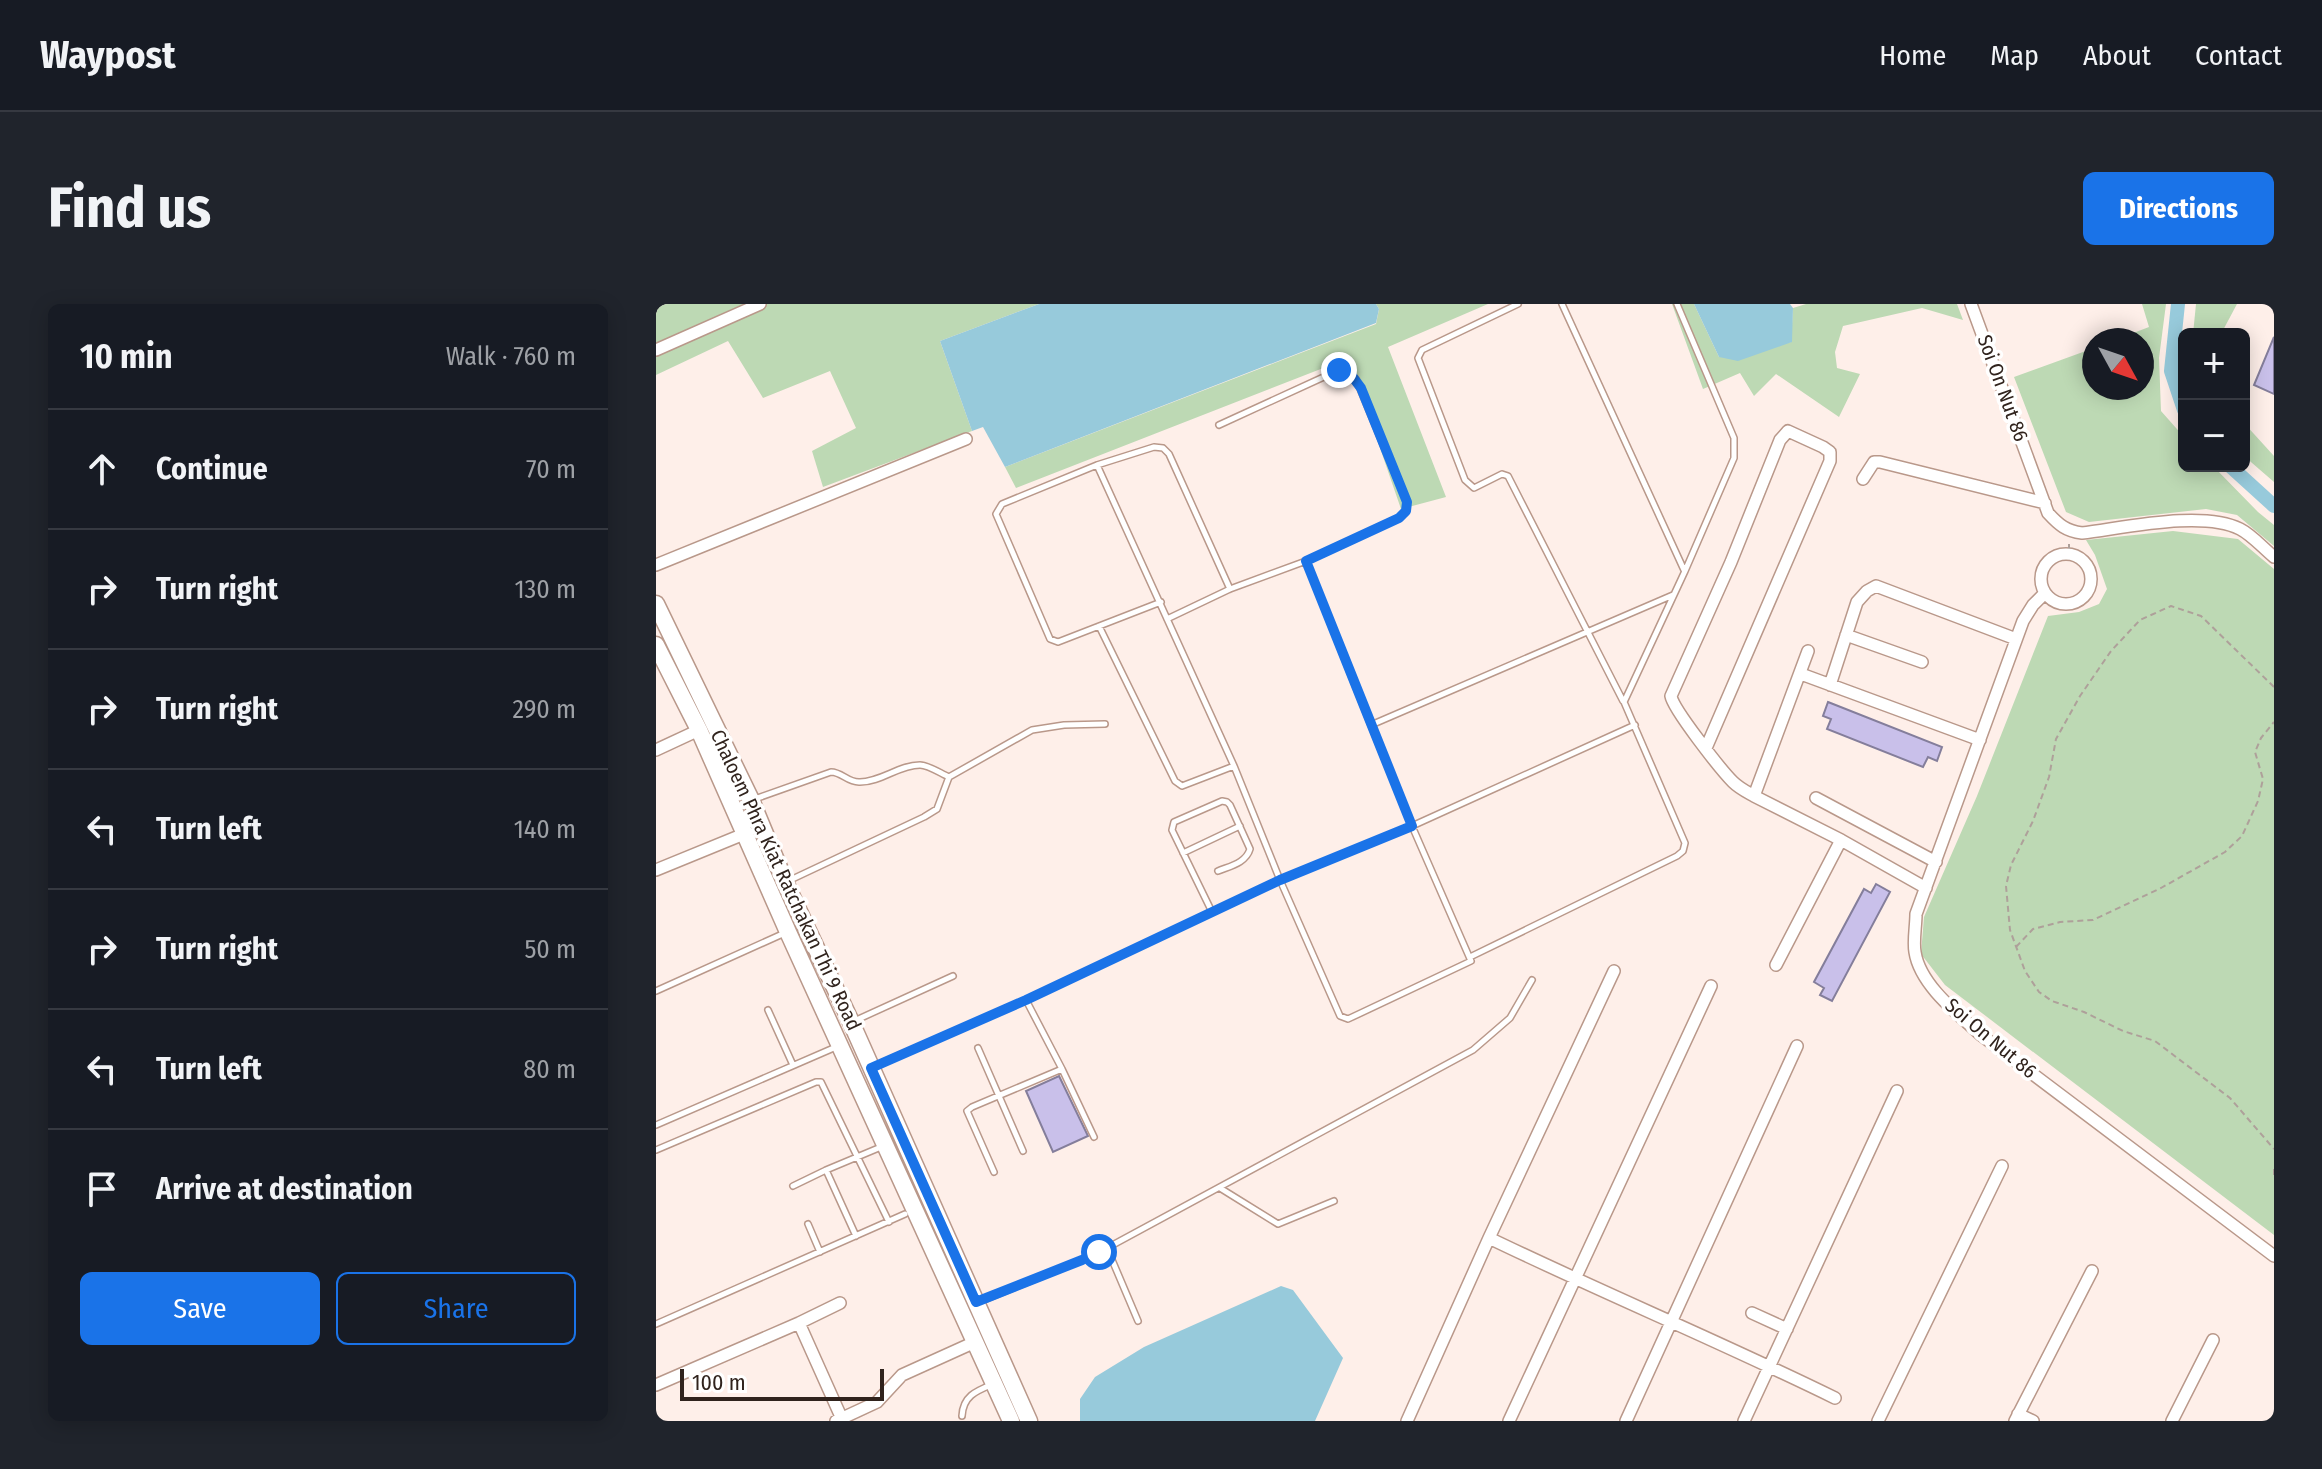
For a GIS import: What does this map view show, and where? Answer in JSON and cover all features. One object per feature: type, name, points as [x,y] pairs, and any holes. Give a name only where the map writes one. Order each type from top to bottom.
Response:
[{"type":"main road","name":"Chaloem Phra Kiat Ratchakan Thi 9 Road","points":[[656,604],[751,800],[785,882],[1029,1421]]},
{"type":"main road","name":"Chaloem Phra Kiat Ratchakan Thi 9 Road","points":[[656,645],[699,730],[1011,1421]]},
{"type":"street","points":[[656,350],[760,304]]},
{"type":"street","name":"Soi On Nut 86","points":[[1971,304],[2048,513],[2059,525],[2082,533],[2186,520],[2215,523],[2241,529],[2274,557]]},
{"type":"street","points":[[1706,748],[1830,461],[1830,452],[1793,431],[1788,431],[1780,440],[1731,562],[1671,696],[1673,704],[1706,748],[1734,784],[1926,888]]},
{"type":"street","points":[[656,565],[966,439]]},
{"type":"street","points":[[1863,479],[1874,462],[1880,462],[2045,503]]},
{"type":"street","name":"Soi On Nut 86","points":[[2061,554],[2077,556],[2089,567],[2091,584],[2082,599],[2066,605],[2058,604],[2044,594],[2042,570],[2053,557],[2061,554]]},
{"type":"street","points":[[1830,685],[1857,602],[1876,586],[2016,639]]},
{"type":"street","name":"Soi On Nut 86","points":[[2044,594],[2033,605],[2016,639],[1916,914],[1915,952],[1923,974],[1947,1004],[1981,1035],[2274,1256]]},
{"type":"street","points":[[1846,635],[1922,662]]},
{"type":"street","points":[[1754,796],[1808,651]]},
{"type":"street","points":[[1801,674],[1980,740]]},
{"type":"street","points":[[656,750],[699,730]]},
{"type":"street","points":[[1816,798],[1936,862]]},
{"type":"street","points":[[656,870],[744,834]]},
{"type":"street","points":[[1776,965],[1841,840]]},
{"type":"street","points":[[1407,1421],[1614,971]]},
{"type":"street","points":[[1509,1421],[1711,986]]},
{"type":"street","points":[[1626,1421],[1797,1046]]},
{"type":"street","points":[[1744,1421],[1897,1091]]},
{"type":"street","points":[[1878,1421],[2002,1166]]},
{"type":"street","points":[[1489,1238],[1835,1398]]},
{"type":"street","points":[[2033,1421],[2017,1417],[2092,1271]]},
{"type":"street","points":[[656,1385],[840,1303]]},
{"type":"street","points":[[1752,1313],[1787,1329]]},
{"type":"street","points":[[799,1323],[839,1420],[877,1402],[902,1375],[975,1342]]},
{"type":"street","points":[[2172,1421],[2213,1340]]},
{"type":"lane","points":[[1470,957],[1677,856],[1683,851],[1685,843],[1624,702],[1508,476],[1502,474],[1474,488],[1465,480],[1418,358],[1422,350],[1518,304]]},
{"type":"lane","points":[[1562,304],[1685,571]]},
{"type":"lane","points":[[1624,702],[1734,458],[1734,438],[1677,304]]},
{"type":"lane","points":[[1167,619],[1230,589],[1306,561],[1399,518],[1406,511],[1407,502],[1356,379],[1349,372],[1339,370],[1219,425]]},
{"type":"lane","points":[[1161,602],[1058,642],[1050,639],[996,514],[1002,504],[1097,465],[1154,447],[1163,448],[1169,454],[1230,589]]},
{"type":"lane","points":[[1097,465],[1234,766],[1340,1016],[1348,1019],[1469,963],[1470,957],[1412,826],[1306,561]]},
{"type":"lane","points":[[1371,725],[1674,594]]},
{"type":"lane","points":[[1099,626],[1175,781],[1182,786],[1234,766]]},
{"type":"lane","points":[[785,882],[937,809],[949,777],[1032,730],[1105,724]]},
{"type":"lane","points":[[871,1068],[1026,1000],[1280,880],[1412,826],[1635,725]]},
{"type":"lane","points":[[751,800],[831,772],[838,772],[858,783],[923,765],[949,777]]},
{"type":"lane","points":[[1212,912],[1172,830],[1174,822],[1222,801],[1230,805],[1250,849],[1241,862],[1218,871]]},
{"type":"lane","points":[[1183,853],[1240,826]]},
{"type":"lane","points":[[656,991],[788,932]]},
{"type":"lane","points":[[851,1022],[953,976]]},
{"type":"lane","points":[[976,1302],[1107,1248],[1473,1050],[1510,1018],[1532,980]]},
{"type":"lane","points":[[1026,1000],[1094,1137]]},
{"type":"lane","points":[[768,1010],[793,1065]]},
{"type":"lane","points":[[656,1125],[841,1045]]},
{"type":"lane","points":[[978,1048],[1023,1151]]},
{"type":"lane","points":[[994,1172],[967,1111],[1062,1069]]},
{"type":"lane","points":[[656,1150],[821,1082],[889,1222]]},
{"type":"lane","points":[[793,1186],[886,1145]]},
{"type":"lane","points":[[826,1170],[856,1236]]},
{"type":"lane","points":[[1219,1187],[1278,1224],[1334,1201]]},
{"type":"lane","points":[[656,1324],[905,1214]]},
{"type":"lane","points":[[808,1224],[820,1252]]},
{"type":"lane","points":[[1107,1248],[1138,1321]]},
{"type":"lane","points":[[962,1416],[965,1401],[971,1394],[994,1383]]},
{"type":"path","points":[[2274,687],[2201,616],[2171,606],[2140,620],[2111,651],[2080,696],[2056,739],[2049,777],[2033,821],[2011,865],[2006,886],[2010,930],[2025,971],[2039,992],[2052,1001],[2123,1031],[2155,1041],[2230,1098],[2274,1149]]},
{"type":"path","points":[[2016,947],[2033,929],[2060,922],[2093,920],[2161,888],[2225,852],[2242,836],[2258,801],[2263,779],[2255,752],[2261,738],[2274,722]]},
{"type":"path","points":[[2274,1169],[2274,1178]]},
{"type":"green space","points":[[656,304],[1039,304],[940,341],[972,431],[823,487],[812,451],[856,428],[830,371],[763,398],[728,341],[656,375]]},
{"type":"green space","points":[[1376,304],[1488,304],[1388,347],[1446,497],[1401,509],[1349,358],[1016,488],[1005,467],[1376,324],[1379,309]]},
{"type":"green space","points":[[1672,304],[1694,304],[1719,357],[1791,342],[1793,308],[1806,304],[1957,304],[1963,320],[1922,308],[1843,326],[1835,352],[1837,368],[1860,374],[1839,417],[1776,374],[1754,396],[1740,373],[1703,389]]},
{"type":"green space","points":[[2142,304],[2166,304],[2159,358],[2161,411],[2178,430],[2178,472],[2219,472],[2274,525],[2274,546],[2237,515],[2206,509],[2089,522],[2066,512],[2014,377],[2082,352],[2082,400],[2154,400],[2154,328],[2146,328],[2149,327]]},
{"type":"green space","points":[[2196,304],[2237,304],[2224,328],[2194,328]]},
{"type":"green space","points":[[2250,430],[2274,456],[2274,482],[2250,461]]},
{"type":"green space","points":[[2173,531],[2238,539],[2274,569],[2274,1235],[1945,985],[1921,954],[1924,917],[1977,796],[2048,616],[2079,612],[2099,604],[2107,589],[2086,540]]},
{"type":"water","points":[[1039,304],[1376,304],[1379,309],[1376,323],[1005,467],[983,427],[972,431],[940,341]]},
{"type":"water","points":[[1694,304],[1790,304],[1793,308],[1792,342],[1738,361],[1719,357]]},
{"type":"water","points":[[1281,1286],[1293,1290],[1343,1358],[1315,1421],[1080,1421],[1080,1399],[1095,1377],[1144,1347]]},
{"type":"building","points":[[2274,337],[2274,394],[2254,385]]},
{"type":"building","points":[[1828,702],[1942,747],[1937,761],[1928,757],[1923,767],[1827,729],[1831,719],[1823,716]]},
{"type":"building","points":[[1876,884],[1890,892],[1832,1001],[1820,995],[1824,988],[1814,982],[1864,889],[1871,893]]},
{"type":"building","points":[[1059,1076],[1088,1136],[1053,1152],[1026,1091]]},
{"type":"waterway","points":[[2178,304],[2171,371],[2181,400]]},
{"type":"waterway","points":[[2237,472],[2274,506]]},
{"type":"route","points":[[1099,1252],[976,1302],[871,1068],[1026,1000],[1280,880],[1412,826],[1306,561],[1399,518],[1406,511],[1407,502],[1361,388],[1349,372],[1339,370]]}]
